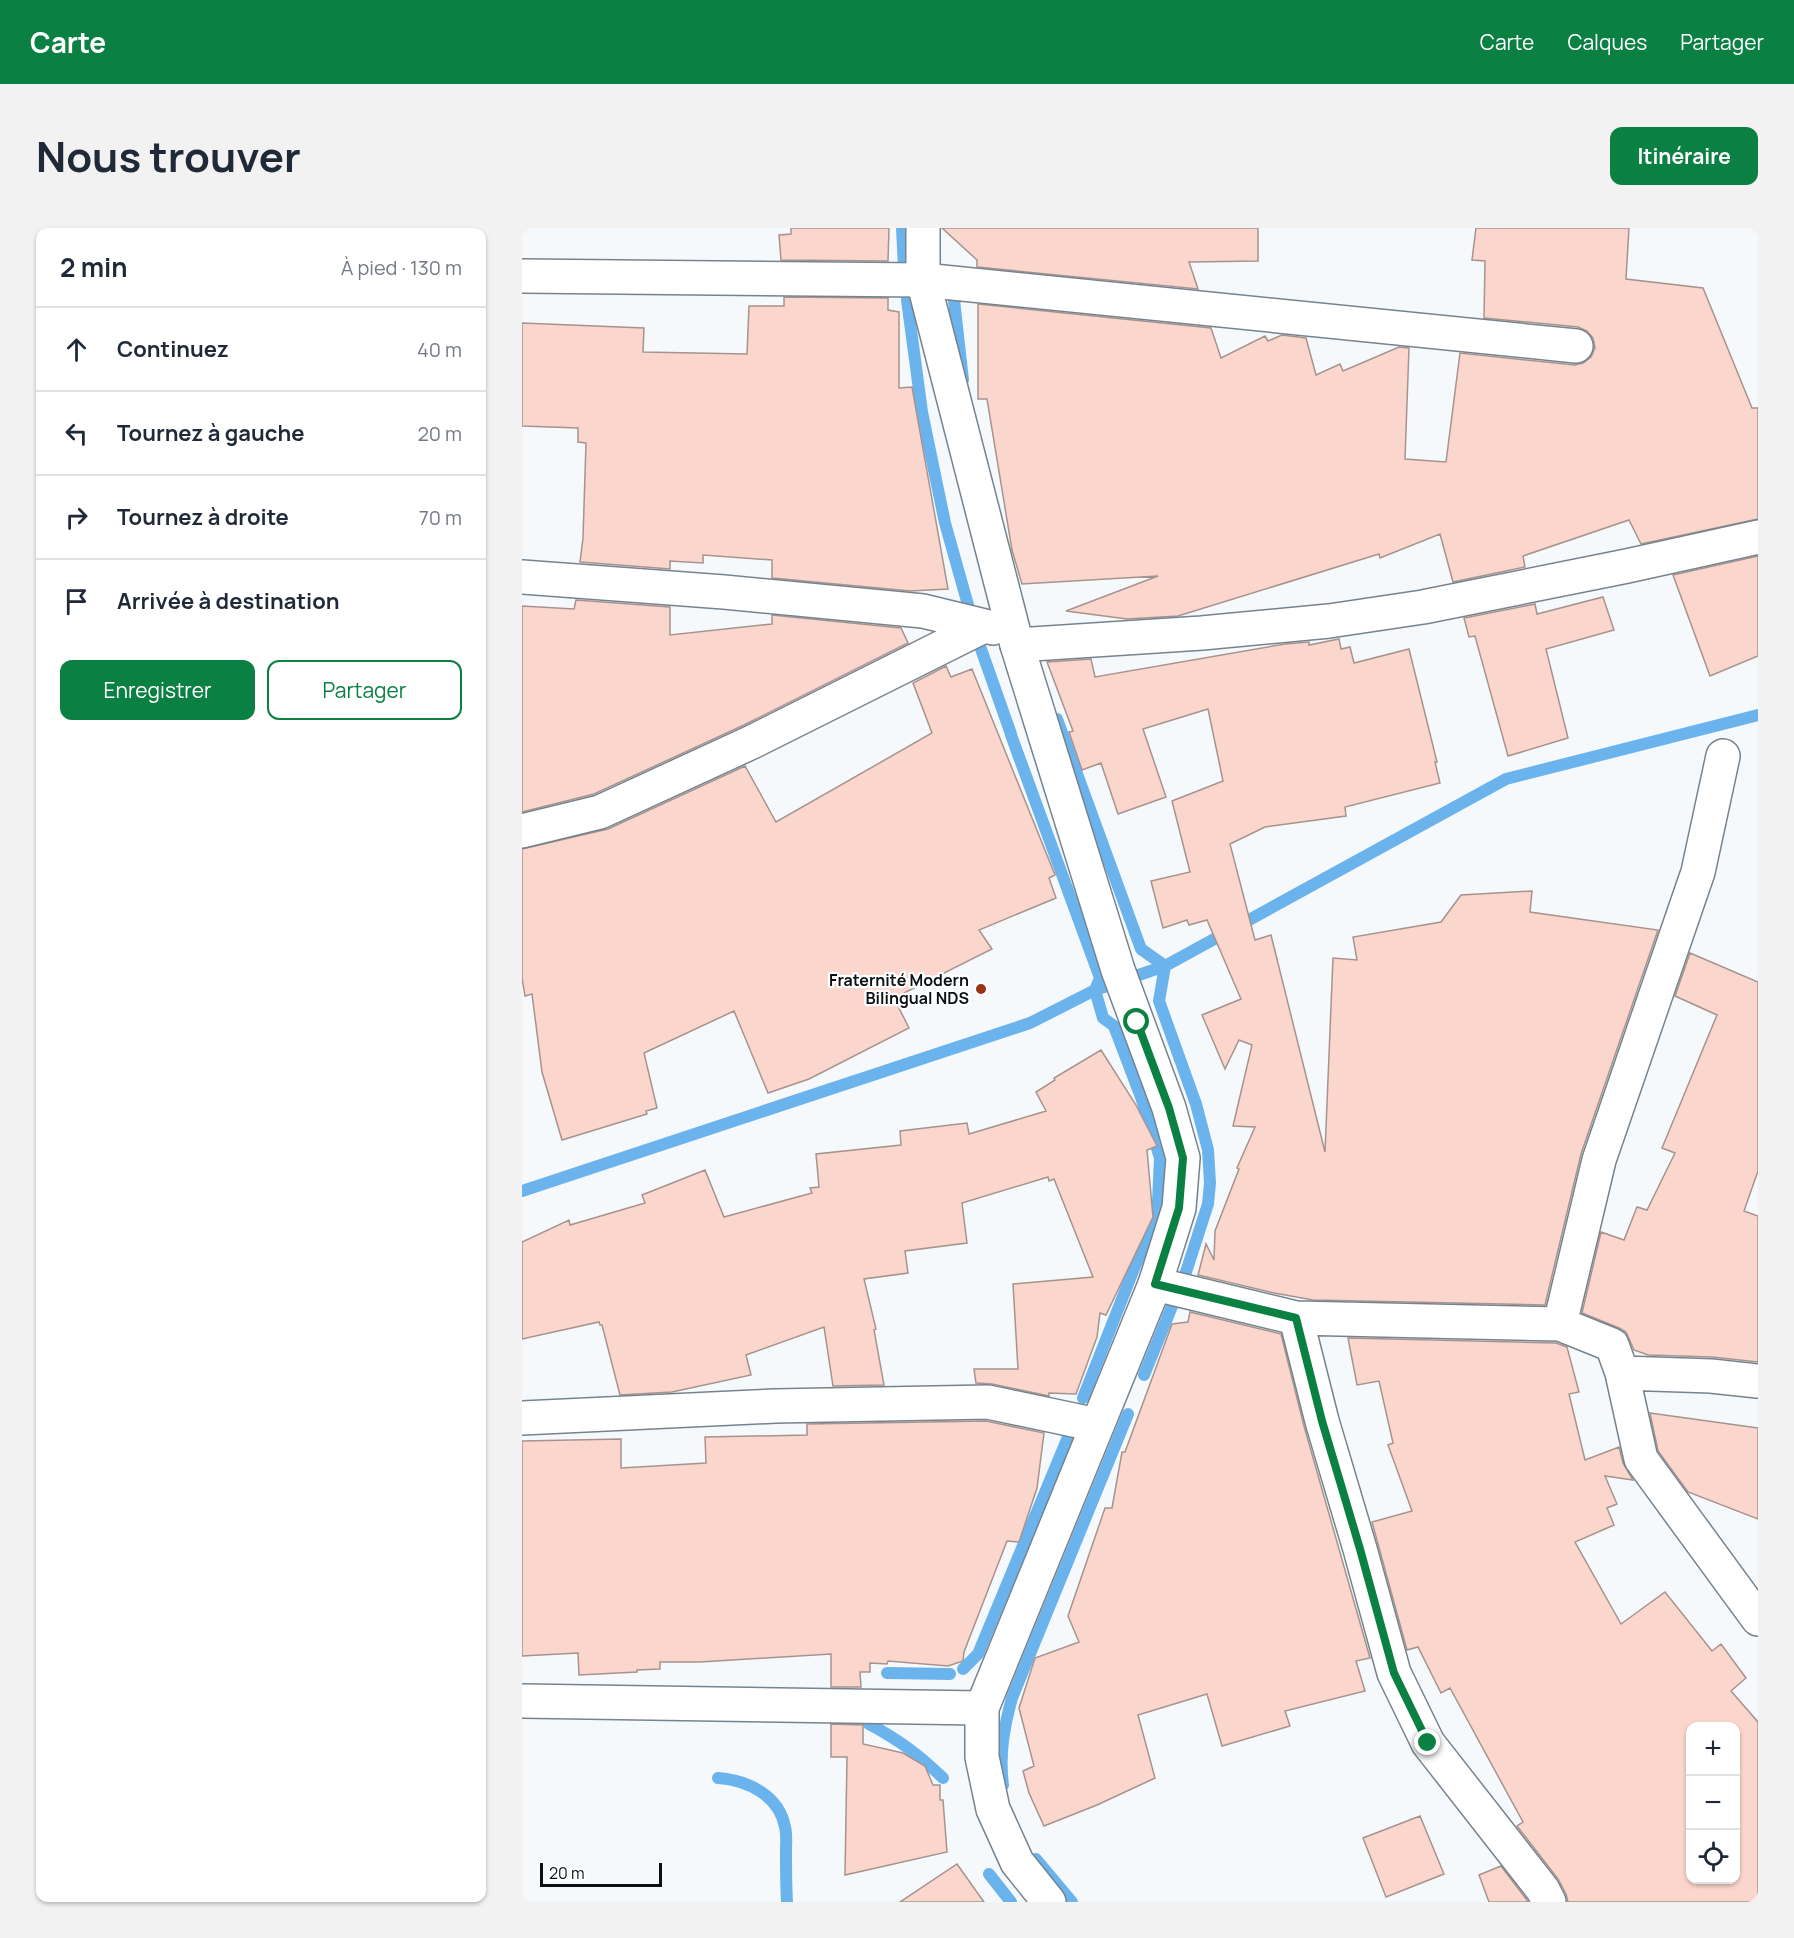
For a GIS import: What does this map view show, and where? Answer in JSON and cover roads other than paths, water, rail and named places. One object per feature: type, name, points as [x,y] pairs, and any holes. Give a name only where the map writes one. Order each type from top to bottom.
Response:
[{"type":"street","points":[[923,228],[923,280],[1006,635],[1118,970],[1169,1108],[1183,1158],[1179,1208],[1155,1284],[982,1708],[982,1757],[993,1809],[1017,1862],[1049,1902]]},
{"type":"street","points":[[522,276],[923,280],[1576,346]]},
{"type":"street","points":[[522,577],[899,608],[923,611],[1006,635],[1202,633],[1341,619],[1423,607],[1758,537]]},
{"type":"street","points":[[522,831],[600,812],[752,742],[1006,635]]},
{"type":"street","points":[[1560,1324],[1599,1160],[1698,872],[1723,756]]},
{"type":"street","points":[[1155,1284],[1296,1318],[1560,1324],[1612,1345],[1622,1373],[1641,1459],[1758,1619]]},
{"type":"street","points":[[1296,1318],[1322,1421],[1394,1673],[1428,1743],[1543,1890],[1549,1902]]},
{"type":"street","points":[[1622,1373],[1710,1376],[1758,1381]]},
{"type":"street","points":[[522,1418],[775,1406],[988,1402],[1097,1425]]},
{"type":"street","points":[[522,1701],[982,1708]]},
{"type":"waterway","points":[[902,228],[904,268]]},
{"type":"waterway","points":[[963,380],[954,300],[967,290]]},
{"type":"waterway","points":[[907,300],[922,412],[945,523],[970,612]]},
{"type":"waterway","points":[[981,649],[1011,734]]},
{"type":"waterway","points":[[522,1191],[1030,1023],[1095,990],[1165,966],[1506,779],[1758,715]]},
{"type":"waterway","points":[[1057,719],[1141,949],[1165,966],[1159,1001],[1196,1104],[1208,1150],[1210,1183],[1208,1204],[1186,1272],[1144,1375]]},
{"type":"waterway","points":[[1011,735],[1100,978],[1095,990],[1103,1018],[1114,1026],[1141,1097],[1160,1158],[1158,1202],[1152,1223],[1083,1398]]},
{"type":"waterway","points":[[1003,1785],[1003,1741],[1012,1698],[1128,1414]]},
{"type":"waterway","points":[[963,1669],[978,1654],[1073,1425]]},
{"type":"waterway","points":[[887,1673],[950,1674]]},
{"type":"waterway","points":[[869,1724],[908,1748],[943,1778]]},
{"type":"waterway","points":[[718,1778],[740,1782],[760,1791],[769,1798],[782,1816],[786,1836],[787,1902]]},
{"type":"waterway","points":[[1036,1859],[1072,1902]]},
{"type":"waterway","points":[[989,1874],[1011,1902]]},
{"type":"place","name":"Fraternité Modern Bilingual NDS","points":[[981,989]]}]
